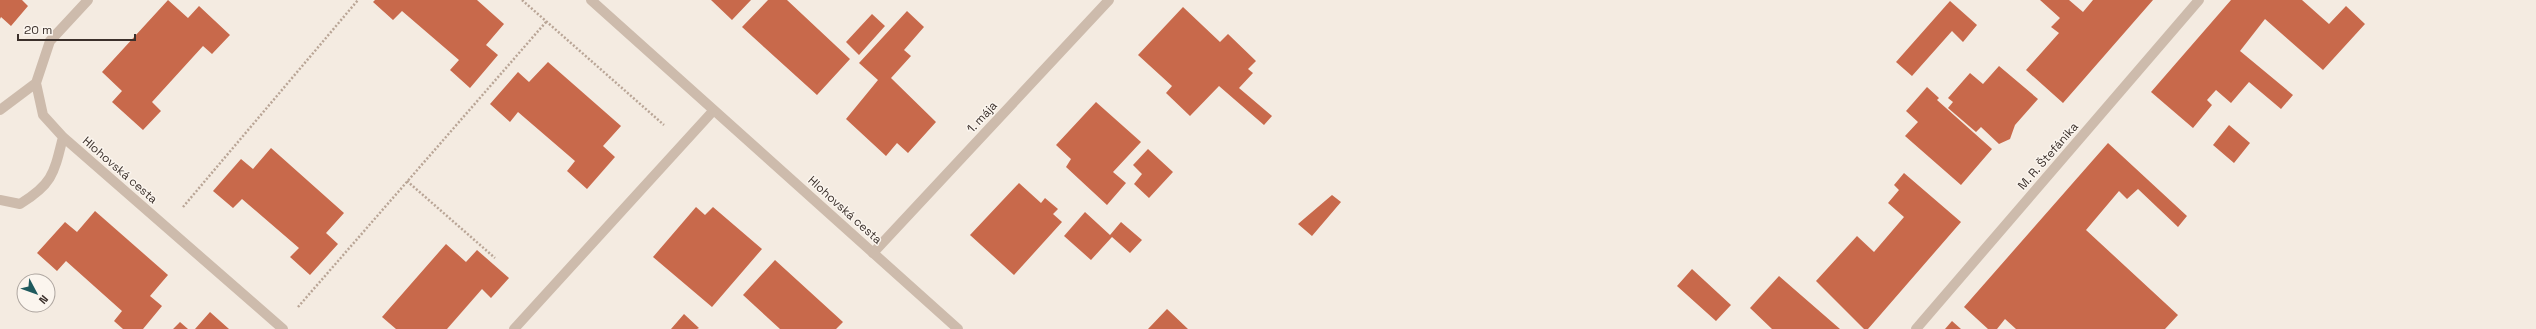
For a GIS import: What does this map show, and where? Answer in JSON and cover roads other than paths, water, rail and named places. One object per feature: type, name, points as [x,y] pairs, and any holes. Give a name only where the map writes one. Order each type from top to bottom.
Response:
[{"type":"street","points":[[0,110],[36,83],[50,42],[88,0]]},
{"type":"street","name":"Hlohovská cesta","points":[[591,0],[958,329]]},
{"type":"street","name":"1. mája","points":[[873,253],[1109,0]]},
{"type":"street","name":"M. R. Štefánika","points":[[1916,329],[2199,0]]},
{"type":"street","name":"Hlohovská cesta","points":[[36,83],[43,115],[63,137],[282,328]]},
{"type":"street","points":[[514,329],[714,111]]},
{"type":"street","points":[[0,200],[20,204],[40,192],[54,171],[63,137]]}]
